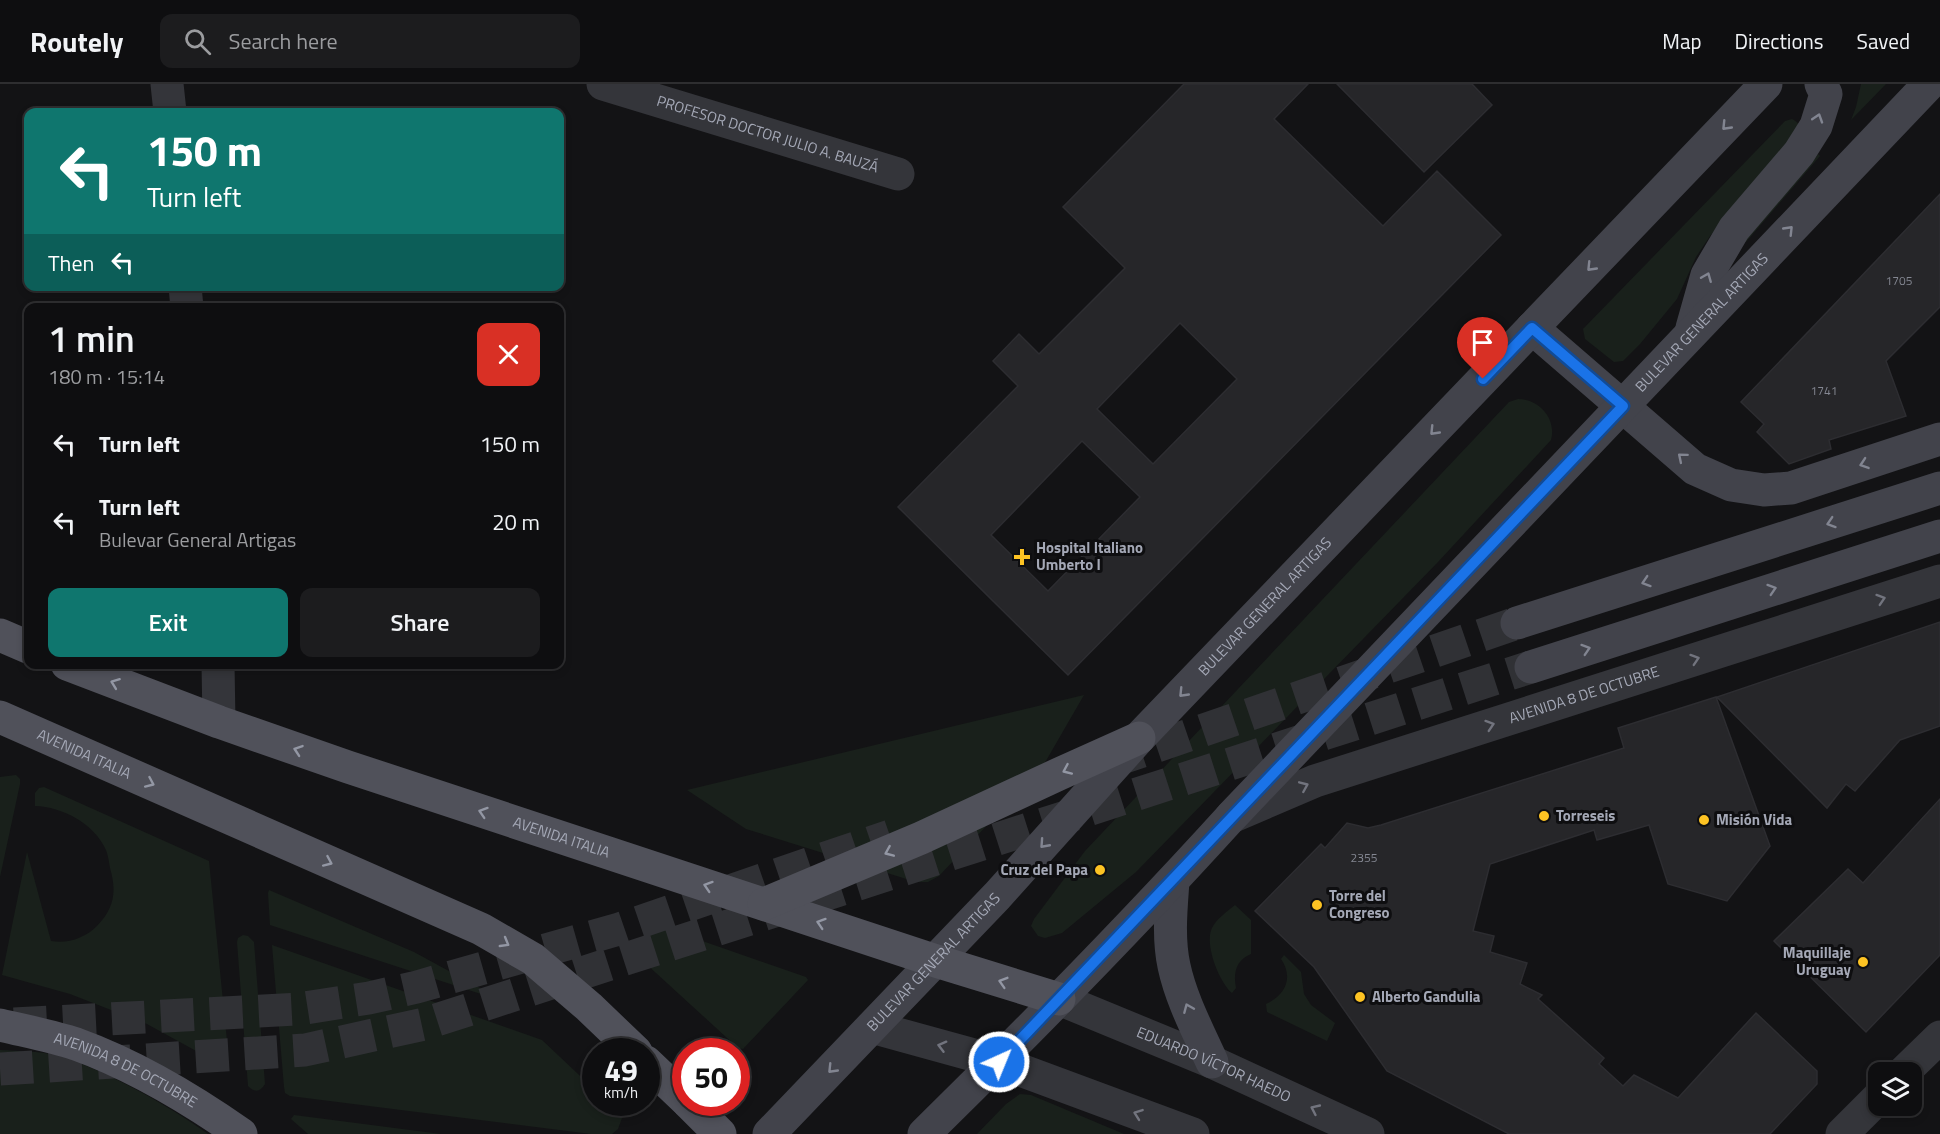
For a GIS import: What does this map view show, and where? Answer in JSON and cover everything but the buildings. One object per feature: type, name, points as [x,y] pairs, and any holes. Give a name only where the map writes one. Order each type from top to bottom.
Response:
[{"type":"main road","name":"BULEVAR GENERAL ARTIGAS","points":[[769,1134],[936,961],[1139,738],[1766,84]]},
{"type":"main road","points":[[1691,333],[1707,275],[1734,229],[1799,153],[1816,126],[1826,93],[1821,84]]},
{"type":"main road","name":"BULEVAR GENERAL ARTIGAS","points":[[924,1134],[999,1062],[1173,881],[1231,817],[1929,84]]},
{"type":"main road","points":[[1532,328],[1695,469],[1731,485],[1764,490],[1791,488],[1940,439]]},
{"type":"main road","points":[[1517,623],[1940,488]]},
{"type":"main road","points":[[1531,666],[1940,536]]},
{"type":"main road","points":[[0,634],[24,645]]},
{"type":"main road","name":"AVENIDA ITALIA","points":[[80,669],[219,722],[348,767],[936,961],[1059,999]]},
{"type":"main road","name":"AVENIDA ITALIA","points":[[0,717],[482,929],[533,959],[621,1038]]},
{"type":"main road","points":[[764,904],[921,838],[1139,738]]},
{"type":"main road","points":[[1173,881],[1170,929],[1174,966],[1186,1004],[1212,1062]]},
{"type":"main road","name":"AVENIDA 8 DE OCTUBRE","points":[[0,1025],[75,1044],[122,1064],[196,1104],[242,1134]]},
{"type":"main road","points":[[660,1075],[672,1087]]},
{"type":"main road","points":[[702,1116],[720,1134]]},
{"type":"street","points":[[167,84],[170,108]]},
{"type":"street","name":"PROFESOR DOCTOR JULIO A. BAUZÁ","points":[[603,84],[897,174]]},
{"type":"street","name":"AVENIDA 8 DE OCTUBRE","points":[[1231,817],[1324,778],[1940,580]]},
{"type":"street","points":[[218,669],[219,722]]},
{"type":"street","name":"EDUARDO VÍCTOR HAEDO","points":[[1059,999],[1212,1062],[1368,1134]]},
{"type":"street","points":[[872,1027],[999,1062],[1193,1134]]},
{"type":"street","points":[[1914,1062],[1940,1037]]},
{"type":"street","points":[[1842,1134],[1868,1108]]},
{"type":"shaded area","points":[[1861,84],[1886,84],[1851,120],[1856,107]]},
{"type":"shaded area","points":[[1792,119],[1799,126],[1800,136],[1710,236],[1696,257],[1677,299],[1640,344],[1623,361],[1614,362],[1585,339],[1583,329],[1785,121]]},
{"type":"shaded area","points":[[1818,154],[1820,156],[1746,242],[1744,241]]},
{"type":"shaded area","points":[[1518,399],[1533,402],[1545,412],[1551,425],[1551,440],[1438,562],[1136,872],[1062,933],[1045,938],[1038,936],[1031,926],[1034,919],[1085,851],[1509,402]]},
{"type":"shaded area","points":[[1084,695],[1043,766],[939,876],[928,882],[916,882],[746,829],[687,790]]},
{"type":"shaded area","points":[[16,775],[20,779],[20,784],[0,877],[0,777]]},
{"type":"shaded area","points":[[44,787],[209,861],[228,1051],[227,1060],[218,1063],[147,1024],[70,994],[2,975],[27,852],[51,941],[70,941],[87,934],[103,919],[113,899],[107,852],[101,840],[76,818],[56,810],[35,806],[35,793],[39,788]]},
{"type":"shaded area","points":[[269,890],[414,952],[480,988],[490,997],[270,925]]},
{"type":"shaded area","points":[[1235,905],[1251,920],[1251,954],[1239,963],[1235,977],[1236,988],[1232,993],[1222,980],[1214,962],[1210,935],[1216,921]]},
{"type":"shaded area","points":[[657,929],[671,930],[806,977],[808,980],[750,1042],[750,1038],[727,1038],[644,962],[642,947],[649,935]]},
{"type":"shaded area","points":[[243,935],[248,936],[254,942],[265,1084],[257,1091],[248,1086],[237,942],[238,938]]},
{"type":"shaded area","points":[[272,945],[542,1040],[582,1078],[582,1116],[620,1116],[622,1118],[618,1129],[612,1134],[591,1134],[290,1096],[285,1093]]},
{"type":"shaded area","points":[[1284,955],[1301,972],[1304,994],[1311,1005],[1335,1023],[1327,1041],[1267,1012],[1266,1004],[1278,996],[1286,985],[1287,973],[1281,959]]},
{"type":"shaded area","points":[[0,1050],[56,1055],[95,1069],[155,1100],[208,1134],[0,1134]]},
{"type":"shaded area","points":[[1020,1094],[1031,1095],[1124,1134],[977,1134],[1006,1104]]},
{"type":"shaded area","points":[[294,1115],[441,1134],[308,1134],[291,1119]]},
{"type":"tunnel","points":[[1110,762],[1517,623]]},
{"type":"tunnel","points":[[0,1069],[305,1050],[424,1024],[1531,667]]},
{"type":"tunnel","points":[[14,1024],[299,1009],[369,998],[417,987],[619,929],[890,836]]},
{"type":"place","name":"Hospital Italiano Umberto I","points":[[1022,557]]},
{"type":"place","name":"Torreseis","points":[[1544,816]]},
{"type":"place","name":"Misión Vida","points":[[1704,820]]},
{"type":"place","name":"Cruz del Papa","points":[[1100,870]]},
{"type":"place","name":"Torre del Congreso","points":[[1317,905]]},
{"type":"place","name":"Maquillaje Uruguay","points":[[1863,962]]},
{"type":"place","name":"Alberto Gandulia","points":[[1360,997]]},
{"type":"route","points":[[999,1062],[1623,406],[1532,328],[1483,379]]}]
